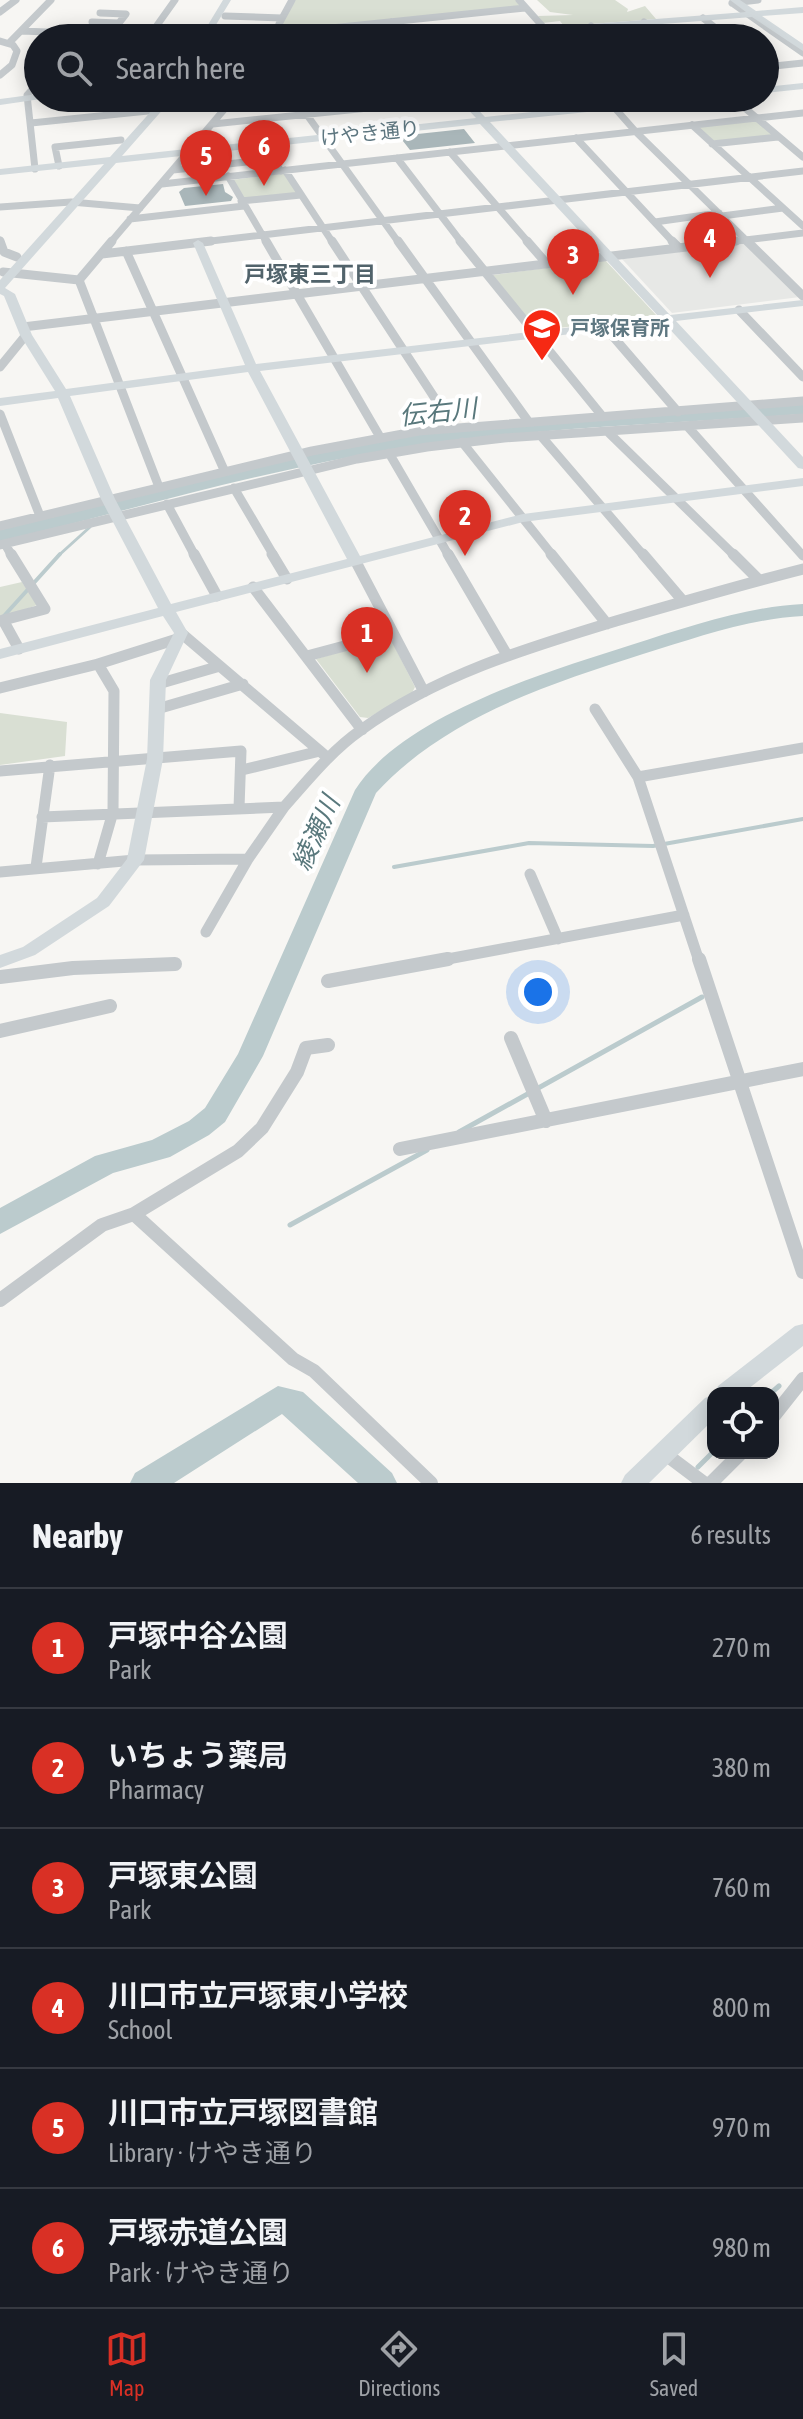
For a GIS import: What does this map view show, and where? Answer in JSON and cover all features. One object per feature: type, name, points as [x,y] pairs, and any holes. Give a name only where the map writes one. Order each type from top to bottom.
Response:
[{"type":"street","points":[[0,12],[16,0]]},
{"type":"street","points":[[29,24],[51,0]]},
{"type":"street","points":[[158,24],[175,0]]},
{"type":"street","points":[[212,24],[227,0]]},
{"type":"street","points":[[220,24],[235,0]]},
{"type":"street","points":[[279,24],[292,0]]},
{"type":"street","points":[[758,0],[732,3],[764,24]]},
{"type":"street","points":[[739,1],[772,24]]},
{"type":"street","points":[[739,1],[770,24]]},
{"type":"street","points":[[92,22],[107,4]]},
{"type":"street","points":[[512,4],[522,4],[540,24]]},
{"type":"street","points":[[370,24],[522,4]]},
{"type":"street","points":[[618,24],[803,10]]},
{"type":"street","points":[[92,22],[119,23],[126,14],[100,13]]},
{"type":"street","points":[[225,16],[282,18]]},
{"type":"street","points":[[703,18],[710,24]]},
{"type":"street","points":[[779,29],[803,48]]},
{"type":"street","points":[[9,43],[22,31]]},
{"type":"street","points":[[779,31],[803,48]]},
{"type":"street","points":[[779,33],[803,48]]},
{"type":"street","points":[[0,41],[15,48],[16,56],[12,65],[0,75]]},
{"type":"street","points":[[779,66],[803,63]]},
{"type":"street","points":[[779,89],[803,86]]},
{"type":"street","points":[[0,102],[24,99]]},
{"type":"street","points":[[32,112],[35,169]]},
{"type":"street","points":[[31,123],[138,112]]},
{"type":"street","points":[[5,273],[70,203],[101,161],[147,112]]},
{"type":"street","points":[[155,112],[116,160],[17,257],[5,273],[0,288],[9,294],[25,331],[63,394],[108,499],[179,636],[243,684],[324,754]]},
{"type":"street","points":[[79,280],[223,112]]},
{"type":"street","points":[[213,124],[336,112]]},
{"type":"street","points":[[476,112],[803,465]]},
{"type":"street","name":"けやき通り","points":[[0,172],[539,112]]},
{"type":"street","points":[[619,112],[803,296]]},
{"type":"street","points":[[750,112],[803,157]]},
{"type":"street","points":[[162,184],[803,113]]},
{"type":"street","points":[[307,115],[528,421]]},
{"type":"street","points":[[692,125],[803,226]]},
{"type":"street","points":[[712,144],[778,137]]},
{"type":"street","points":[[576,138],[679,248]]},
{"type":"street","points":[[59,166],[55,147],[121,140]]},
{"type":"street","points":[[450,152],[547,264]]},
{"type":"street","points":[[397,158],[483,271],[603,417]]},
{"type":"street","points":[[173,170],[273,159],[363,285],[453,426]]},
{"type":"street","points":[[102,254],[803,171]]},
{"type":"street","points":[[228,176],[260,236],[380,437]]},
{"type":"street","points":[[130,219],[301,195]]},
{"type":"street","points":[[0,207],[70,203],[140,208]]},
{"type":"street","points":[[655,222],[783,208]]},
{"type":"street","points":[[0,367],[25,331],[94,319],[803,233]]},
{"type":"street","points":[[0,240],[4,252],[17,257]]},
{"type":"street","points":[[198,243],[252,368],[424,692]]},
{"type":"street","points":[[126,251],[225,472]]},
{"type":"street","points":[[5,273],[79,280]]},
{"type":"street","points":[[79,280],[159,487]]},
{"type":"street","points":[[0,402],[333,358],[803,303]]},
{"type":"street","points":[[739,310],[803,377]]},
{"type":"street","points":[[604,326],[678,412]]},
{"type":"street","points":[[790,362],[803,360]]},
{"type":"street","points":[[0,526],[225,472],[462,442],[688,427],[803,401]]},
{"type":"street","points":[[19,649],[1,621],[45,609],[3,544],[234,488],[380,437],[453,426],[678,412],[803,418]]},
{"type":"street","points":[[0,414],[40,516]]},
{"type":"street","points":[[688,427],[803,556]]},
{"type":"street","points":[[609,433],[758,579]]},
{"type":"street","points":[[541,436],[683,601]]},
{"type":"street","points":[[462,442],[607,624]]},
{"type":"street","points":[[389,453],[507,655]]},
{"type":"street","points":[[0,654],[523,518],[803,482]]},
{"type":"street","points":[[234,488],[287,579]]},
{"type":"street","points":[[167,504],[217,596]]},
{"type":"street","points":[[206,932],[248,859],[324,754],[424,692],[507,655],[758,579],[803,569]]},
{"type":"street","points":[[253,587],[362,730]]},
{"type":"street","points":[[307,656],[393,633]]},
{"type":"street","points":[[0,688],[98,664],[179,636]]},
{"type":"street","points":[[0,962],[29,951],[103,902],[135,860],[155,759],[158,684],[179,636]]},
{"type":"street","points":[[98,664],[114,691],[113,812],[98,864]]},
{"type":"street","points":[[158,684],[220,666]]},
{"type":"street","points":[[157,709],[243,684]]},
{"type":"street","points":[[595,709],[638,777],[803,1272]]},
{"type":"street","points":[[638,777],[803,748]]},
{"type":"street","points":[[0,771],[241,751],[239,808]]},
{"type":"street","points":[[242,770],[324,754]]},
{"type":"street","points":[[36,867],[50,765]]},
{"type":"street","points":[[42,817],[284,807]]},
{"type":"street","points":[[0,872],[135,860],[248,859]]},
{"type":"street","points":[[530,874],[558,939]]},
{"type":"street","points":[[328,981],[684,915]]},
{"type":"street","points":[[0,977],[73,968],[175,964]]},
{"type":"street","points":[[0,1031],[110,1006]]},
{"type":"street","points":[[511,1038],[546,1121]]},
{"type":"street","points":[[0,1300],[102,1225],[134,1214],[238,1151],[262,1128],[297,1072],[306,1048],[328,1045]]},
{"type":"street","points":[[400,1149],[803,1069]]},
{"type":"street","points":[[134,1214],[293,1359],[314,1371],[431,1483]]},
{"type":"street","points":[[734,1387],[803,1333]]},
{"type":"street","points":[[779,1409],[803,1379]]},
{"type":"street","points":[[633,1483],[707,1411]]},
{"type":"street","points":[[664,1453],[704,1483]]},
{"type":"street","points":[[711,1483],[735,1459]]},
{"type":"shaded area","points":[[295,0],[518,0],[523,7],[349,24],[282,24]]},
{"type":"shaded area","points":[[537,0],[615,0],[628,9],[627,12],[645,6],[656,19],[590,24],[543,23],[538,16],[573,15],[550,12]]},
{"type":"shaded area","points":[[757,121],[774,135],[713,141],[697,127]]},
{"type":"shaded area","points":[[284,173],[297,193],[243,199],[232,180]]},
{"type":"shaded area","points":[[746,244],[800,297],[672,313],[622,259]]},
{"type":"shaded area","points":[[605,260],[657,316],[542,330],[534,327],[493,275]]},
{"type":"shaded area","points":[[22,582],[37,605],[0,619],[0,587]]},
{"type":"shaded area","points":[[390,637],[415,687],[412,693],[368,718],[360,717],[316,659]]},
{"type":"shaded area","points":[[0,713],[67,722],[65,756],[0,765]]},
{"type":"building","points":[[464,129],[475,143],[410,150],[399,136]]},
{"type":"building","points":[[223,184],[225,192],[233,197],[231,201],[185,206],[179,192],[184,188]]},
{"type":"waterway","name":"伝右川","points":[[0,536],[228,479],[400,443],[458,434],[803,409]]},
{"type":"waterway","points":[[59,555],[90,527],[85,515]]},
{"type":"waterway","points":[[3,617],[59,555]]},
{"type":"waterway","name":"綾瀬川","points":[[0,1222],[105,1164],[160,1149],[199,1128],[215,1115],[250,1056],[366,790],[394,760],[414,745],[495,700],[558,675],[705,628],[768,612],[803,610]]},
{"type":"waterway","points":[[394,867],[529,843],[653,846],[803,819]]},
{"type":"waterway","points":[[459,1132],[702,997]]},
{"type":"waterway","points":[[290,1225],[427,1150]]},
{"type":"waterway","points":[[146,1483],[278,1400],[292,1402],[381,1483]]},
{"type":"waterway","points":[[698,1467],[707,1458]]},
{"type":"place","name":"戸塚赤道公園","points":[[264,186]]},
{"type":"place","name":"川口市立戸塚図書館","points":[[206,196]]},
{"type":"place","name":"川口市立戸塚東小学校","points":[[710,278]]},
{"type":"place","name":"戸塚東公園","points":[[573,295]]},
{"type":"place","name":"戸塚保育所","points":[[542,362]]},
{"type":"place","name":"いちょう薬局","points":[[465,556]]},
{"type":"place","name":"戸塚中谷公園","points":[[367,673]]},
{"type":"district","name":"戸塚東三丁目","points":[[310,274]]}]
